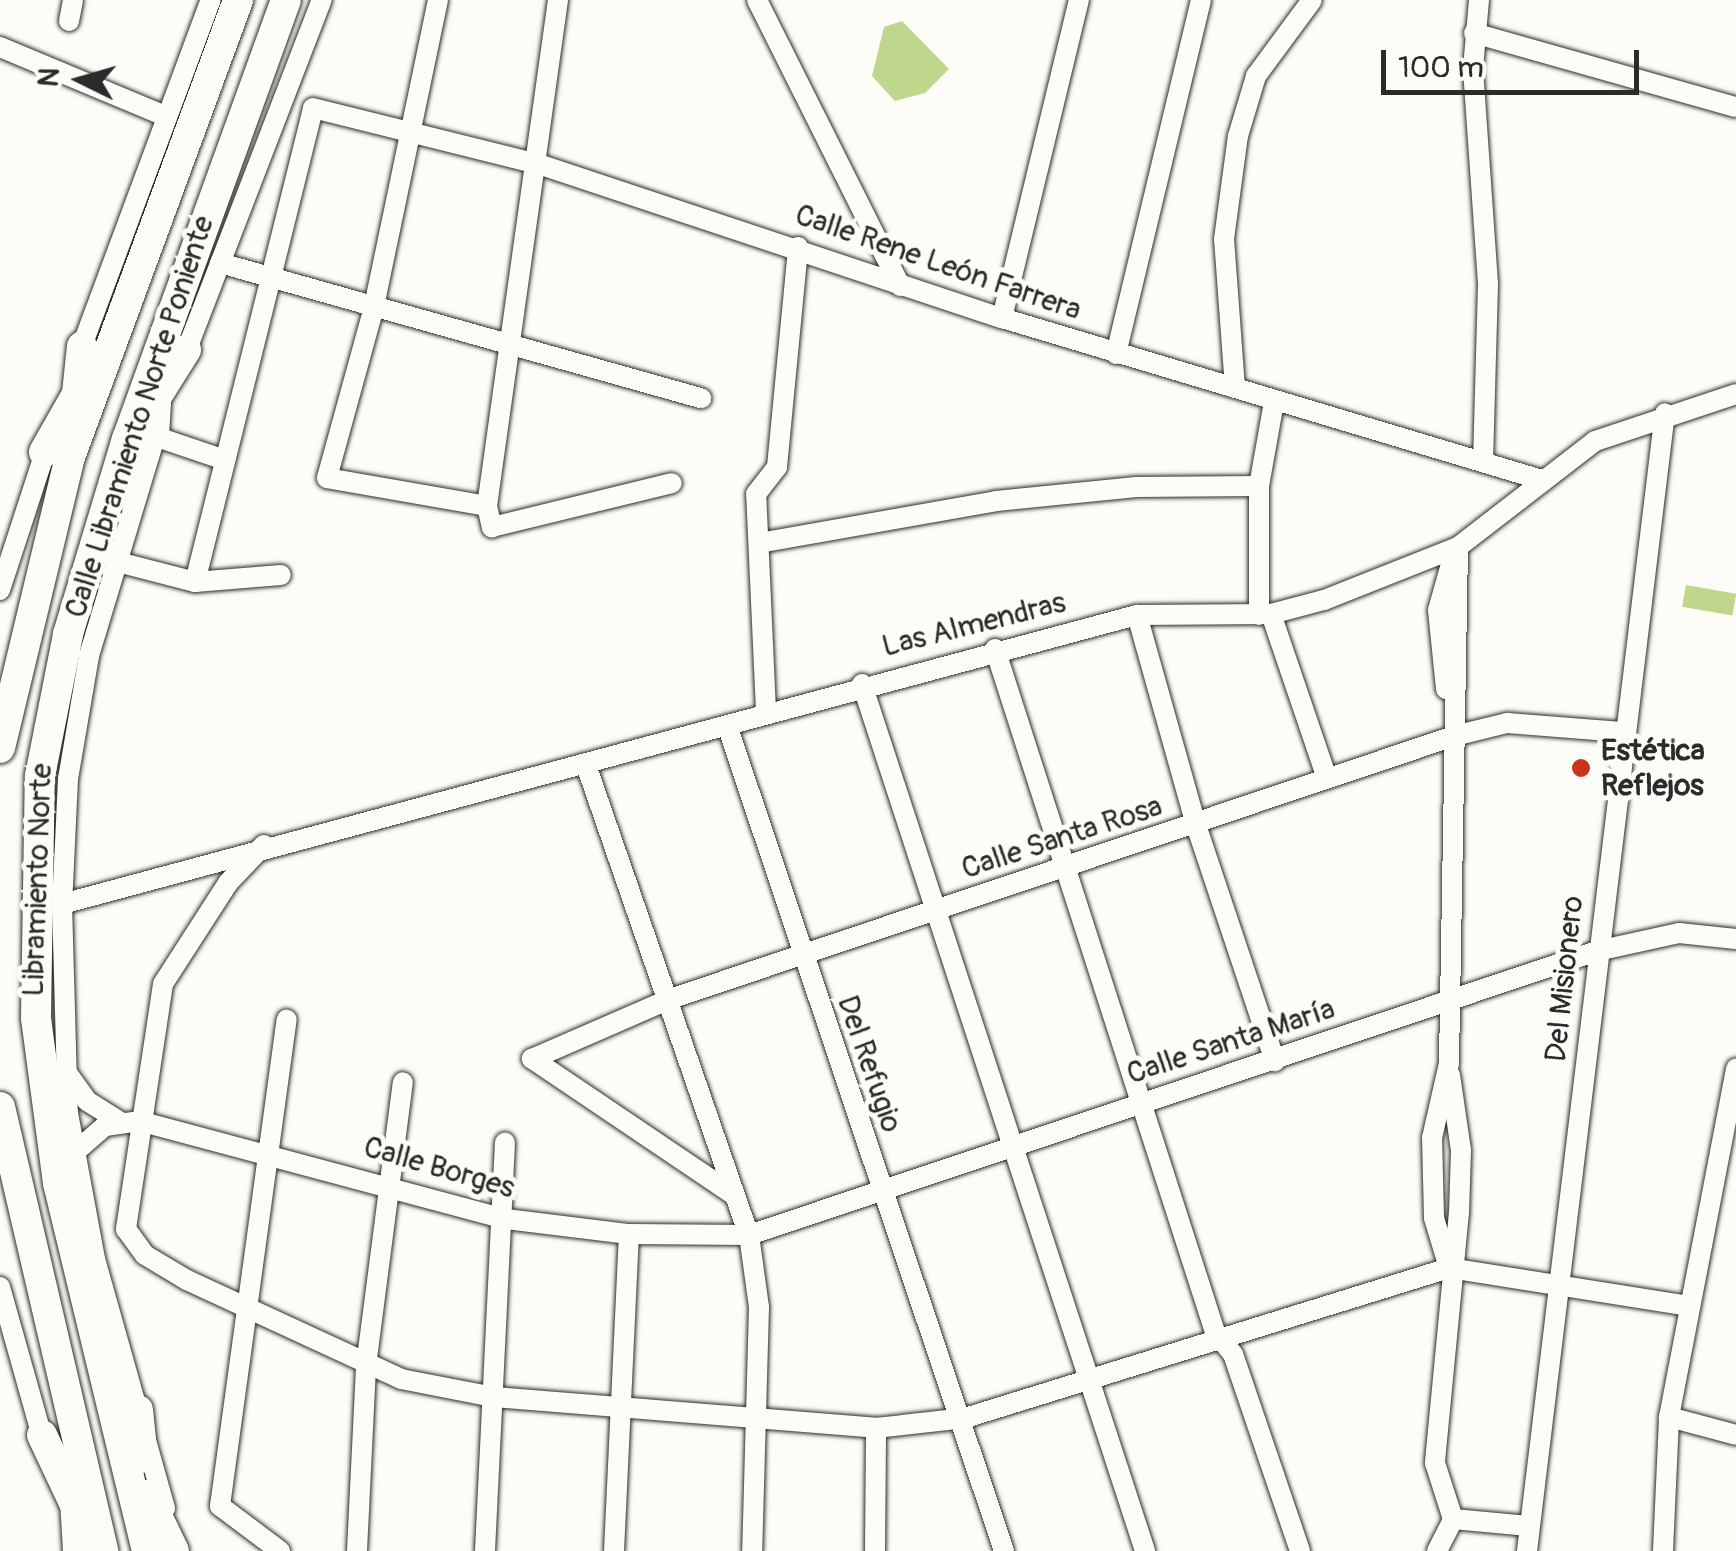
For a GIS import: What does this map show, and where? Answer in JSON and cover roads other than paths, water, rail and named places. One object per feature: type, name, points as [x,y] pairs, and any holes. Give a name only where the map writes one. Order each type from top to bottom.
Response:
[{"type":"highway","name":"Calle Libramiento Norte Poniente","points":[[0,748],[57,454],[117,332],[238,0]]},
{"type":"highway","name":"Calle Libramiento Norte Poniente","points":[[148,1551],[128,1418],[58,1184],[36,1018],[33,882],[40,776],[68,634],[175,343],[286,0]]},
{"type":"highway","points":[[77,392],[117,332]]},
{"type":"highway","points":[[141,438],[175,343]]},
{"type":"highway","points":[[57,454],[77,392],[82,346]]},
{"type":"highway","points":[[0,1107],[55,1431],[76,1506],[100,1551]]},
{"type":"highway","points":[[128,1418],[146,1493],[148,1551]]},
{"type":"highway","points":[[55,1431],[100,1551]]},
{"type":"highway","points":[[146,1493],[175,1551]]},
{"type":"highway","points":[[75,1551],[76,1506]]},
{"type":"street","points":[[0,589],[57,454],[82,346],[211,0]]},
{"type":"street","points":[[175,343],[220,263],[322,0]]},
{"type":"street","points":[[438,0],[374,307],[327,478],[487,506]]},
{"type":"street","points":[[558,0],[514,343],[487,506],[492,527],[672,483]]},
{"type":"street","points":[[757,0],[900,286]]},
{"type":"street","points":[[1002,318],[1078,0]]},
{"type":"street","points":[[1116,354],[1201,0]]},
{"type":"street","points":[[1235,388],[1224,239],[1238,136],[1256,76],[1312,0]]},
{"type":"street","points":[[1479,0],[1474,33],[1488,284],[1482,458]]},
{"type":"street","points":[[1474,33],[1733,100]]},
{"type":"street","points":[[0,47],[168,117]]},
{"type":"street","name":"Calle Rene León Farrera","points":[[270,276],[313,108],[538,164],[1116,354],[1482,458],[1542,480]]},
{"type":"street","points":[[766,711],[756,494],[777,467],[798,248]]},
{"type":"street","points":[[220,263],[701,398]]},
{"type":"street","points":[[195,582],[270,276]]},
{"type":"street","name":"Las Almendras","points":[[62,904],[264,845],[586,765],[995,649],[1137,615],[1265,615],[1375,583],[1458,546],[1595,441],[1665,413],[1736,394]]},
{"type":"street","points":[[1274,402],[1260,486],[1265,615],[1326,776]]},
{"type":"street","name":"Del Misionero","points":[[1527,1551],[1564,1281],[1622,732],[1665,413]]},
{"type":"street","points":[[141,438],[226,460]]},
{"type":"street","name":"Libramiento Norte","points":[[141,438],[68,779],[62,904],[66,1072],[75,1152],[128,1418],[175,1551]]},
{"type":"street","points":[[760,543],[996,501],[1136,487],[1260,486]]},
{"type":"street","points":[[1448,1268],[1434,1218],[1432,1138],[1448,1063],[1454,736],[1437,630],[1458,546]]},
{"type":"street","points":[[114,562],[195,582],[281,575]]},
{"type":"street","points":[[1137,615],[1196,828],[1275,1061]]},
{"type":"street","points":[[995,649],[1222,1340],[1300,1551]]},
{"type":"street","points":[[862,684],[932,912],[1145,1551]]},
{"type":"street","name":"Calle Santa Rosa","points":[[734,1194],[532,1059],[670,1000],[1065,865],[1196,828],[1326,776],[1454,736],[1507,722],[1622,732]]},
{"type":"street","name":"Del Refugio","points":[[727,726],[880,1191],[966,1418],[1004,1551]]},
{"type":"street","points":[[586,765],[750,1234],[759,1306],[752,1551]]},
{"type":"street","points":[[264,845],[228,883],[163,984],[129,1121],[126,1195],[130,1238],[145,1255],[244,1309],[366,1366],[494,1398],[876,1428],[966,1418],[1448,1268],[1564,1281],[1688,1306]]},
{"type":"street","name":"Calle Santa María","points":[[750,1234],[1597,950],[1679,933],[1736,940]]},
{"type":"street","points":[[280,1551],[220,1506],[286,1020]]},
{"type":"street","points":[[1436,1551],[1453,1519],[1435,1463],[1448,1268],[1462,1150],[1448,1063]]},
{"type":"street","points":[[1663,1551],[1669,1417],[1736,1068]]},
{"type":"street","name":"Calle Borges","points":[[66,1072],[87,1100],[129,1121],[267,1152],[506,1219],[630,1234],[750,1234]]},
{"type":"street","points":[[357,1551],[366,1366],[386,1184],[403,1082]]},
{"type":"street","points":[[75,1152],[129,1121]]},
{"type":"street","points":[[485,1551],[506,1219],[505,1142]]},
{"type":"street","points":[[1714,1184],[1736,1190]]},
{"type":"street","points":[[614,1551],[630,1234]]},
{"type":"street","points":[[0,1287],[55,1431],[75,1551]]},
{"type":"street","points":[[1669,1417],[1736,1434]]},
{"type":"street","points":[[875,1551],[876,1428]]},
{"type":"street","points":[[1453,1519],[1530,1526]]},
{"type":"place","name":"Estética Reflejos","points":[[1581,768]]}]
